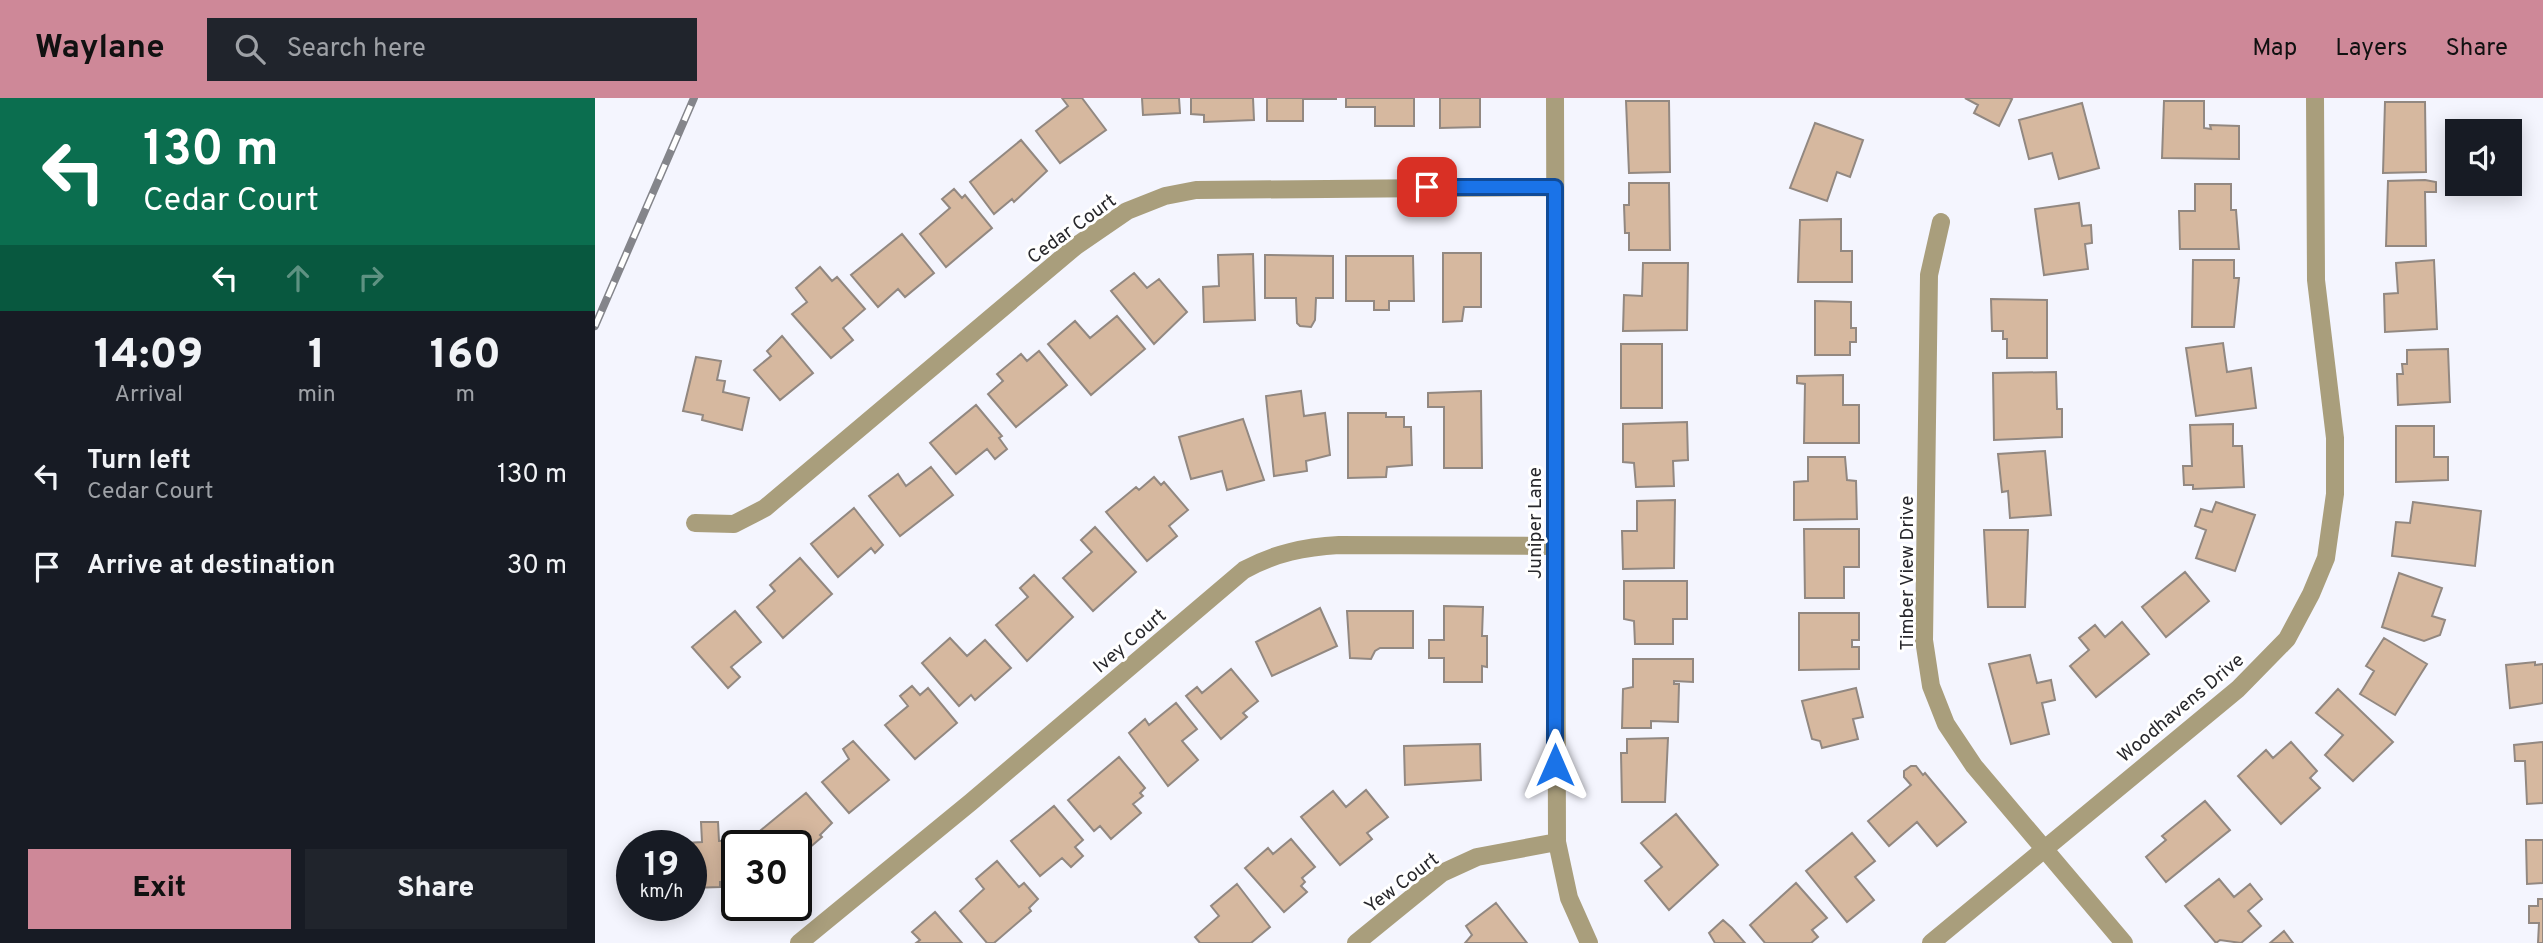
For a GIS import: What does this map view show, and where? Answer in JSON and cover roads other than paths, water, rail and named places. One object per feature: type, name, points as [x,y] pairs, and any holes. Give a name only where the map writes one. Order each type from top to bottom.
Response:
[{"type":"street","name":"Juniper Lane","points":[[1555,98],[1557,842],[1569,898],[1589,943]]},
{"type":"street","name":"Woodhavens Drive","points":[[1931,943],[2238,689],[2287,639],[2311,594],[2326,558],[2335,494],[2335,438],[2316,280],[2315,98]]},
{"type":"street","name":"Cedar Court","points":[[695,523],[734,524],[765,508],[1076,246],[1127,211],[1165,196],[1196,190],[1299,187],[1555,187]]},
{"type":"street","name":"Timber View Drive","points":[[1941,222],[1929,275],[1924,640],[1931,686],[1946,724],[1967,755],[2124,943]]},
{"type":"street","name":"Ivey Court","points":[[799,943],[1244,570],[1264,559],[1311,547],[1339,545],[1555,546]]},
{"type":"street","name":"Yew Court","points":[[1356,943],[1442,873],[1477,857],[1557,842]]},
{"type":"railway","points":[[595,326],[694,98]]}]
